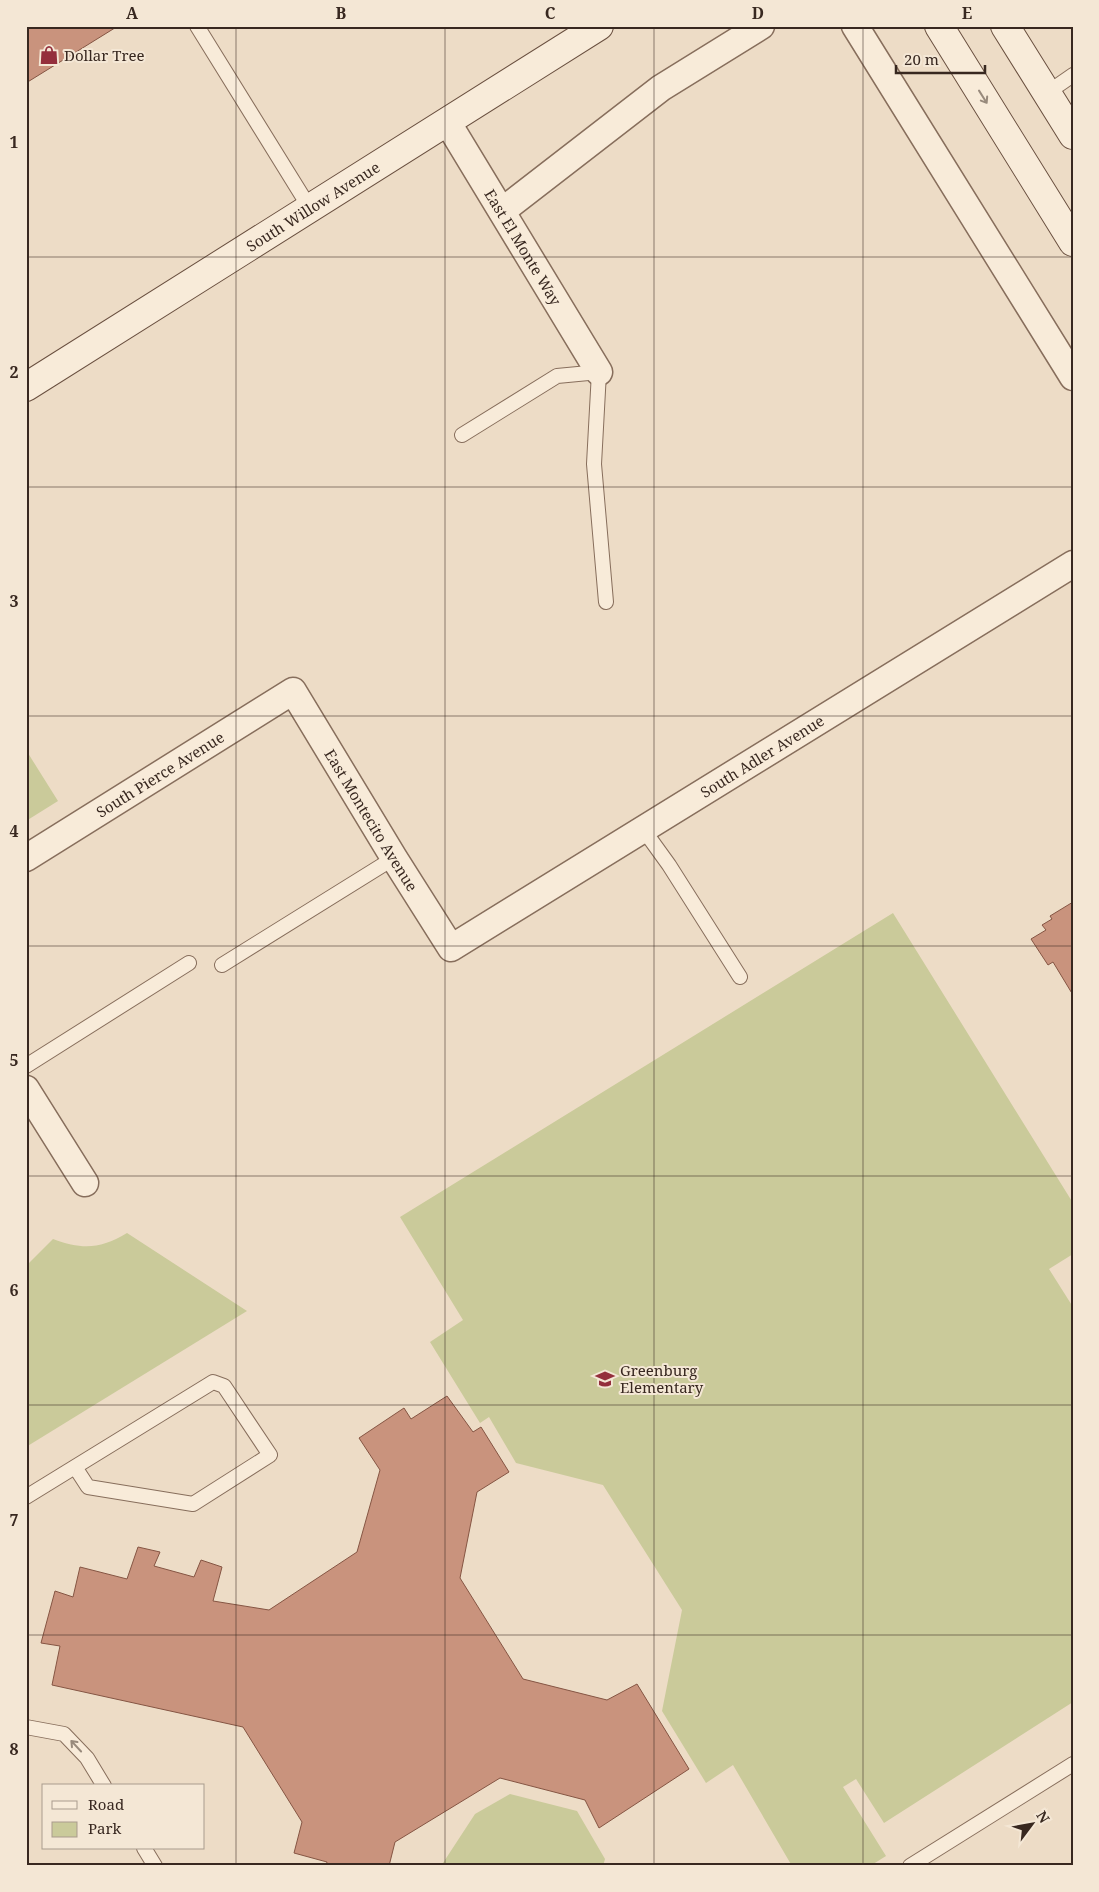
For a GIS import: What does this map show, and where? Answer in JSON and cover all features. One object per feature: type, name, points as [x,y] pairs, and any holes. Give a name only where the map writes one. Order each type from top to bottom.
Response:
[{"type":"street","name":"South Willow Avenue","points":[[26,388],[311,210],[599,26]]},
{"type":"street","points":[[502,211],[662,88],[762,26]]},
{"type":"street","points":[[855,26],[1073,377]]},
{"type":"street","points":[[939,26],[1073,242]]},
{"type":"street","points":[[1005,26],[1073,135]]},
{"type":"street","name":"East El Monte Way","points":[[448,123],[599,372]]},
{"type":"street","name":"South Adler Avenue","points":[[451,948],[1073,564]]},
{"type":"street","name":"East Montecito Avenue","points":[[293,691],[451,948]]},
{"type":"street","name":"South Pierce Avenue","points":[[26,858],[293,691]]},
{"type":"street","points":[[26,1089],[84,1183]]},
{"type":"lane","points":[[197,26],[311,210]]},
{"type":"lane","points":[[1047,93],[1073,75]]},
{"type":"lane","points":[[462,436],[557,376],[599,372],[594,464],[606,602]]},
{"type":"lane","points":[[643,829],[669,865],[740,977]]},
{"type":"lane","points":[[222,965],[394,858]]},
{"type":"lane","points":[[26,1066],[189,963]]},
{"type":"lane","points":[[26,1497],[75,1467],[214,1382],[224,1386],[270,1455],[192,1504],[88,1487],[75,1467]]},
{"type":"lane","points":[[26,1727],[64,1734],[87,1758],[103,1784]]},
{"type":"lane","points":[[910,1866],[1073,1764]]},
{"type":"lane","points":[[145,1850],[155,1866]]},
{"type":"green space","points":[[26,750],[58,801],[26,821]]},
{"type":"green space","points":[[893,913],[1073,1203],[1073,1254],[1049,1269],[1073,1307],[1073,1702],[884,1823],[856,1779],[843,1787],[886,1856],[870,1866],[792,1866],[733,1765],[706,1783],[662,1711],[682,1610],[603,1485],[516,1463],[489,1417],[480,1423],[430,1342],[463,1320],[400,1217]]},
{"type":"green space","points":[[127,1233],[247,1311],[26,1447],[26,1266],[53,1239],[73,1245],[91,1246],[100,1245]]},
{"type":"green space","points":[[510,1794],[577,1811],[605,1859],[603,1866],[441,1866],[475,1814]]},
{"type":"building","name":"Dollar Tree","points":[[26,26],[118,26],[26,83]]},
{"type":"building","points":[[1073,902],[1073,995],[1053,962],[1048,965],[1031,939],[1046,930],[1042,925],[1052,919],[1050,916]]},
{"type":"building","points":[[447,1396],[473,1432],[481,1427],[509,1472],[477,1492],[460,1578],[523,1679],[607,1700],[637,1684],[689,1769],[599,1828],[585,1800],[500,1778],[395,1842],[389,1866],[326,1866],[327,1862],[294,1853],[302,1822],[243,1727],[52,1685],[60,1646],[41,1643],[55,1591],[73,1597],[80,1567],[127,1579],[138,1547],[160,1552],[154,1566],[194,1577],[201,1560],[222,1567],[213,1601],[269,1610],[357,1552],[380,1470],[359,1438],[404,1408],[411,1419]]},
{"type":"place","name":"Dollar Tree","points":[[49,55]]},
{"type":"place","name":"Greenburg Elementary","points":[[605,1379]]}]
